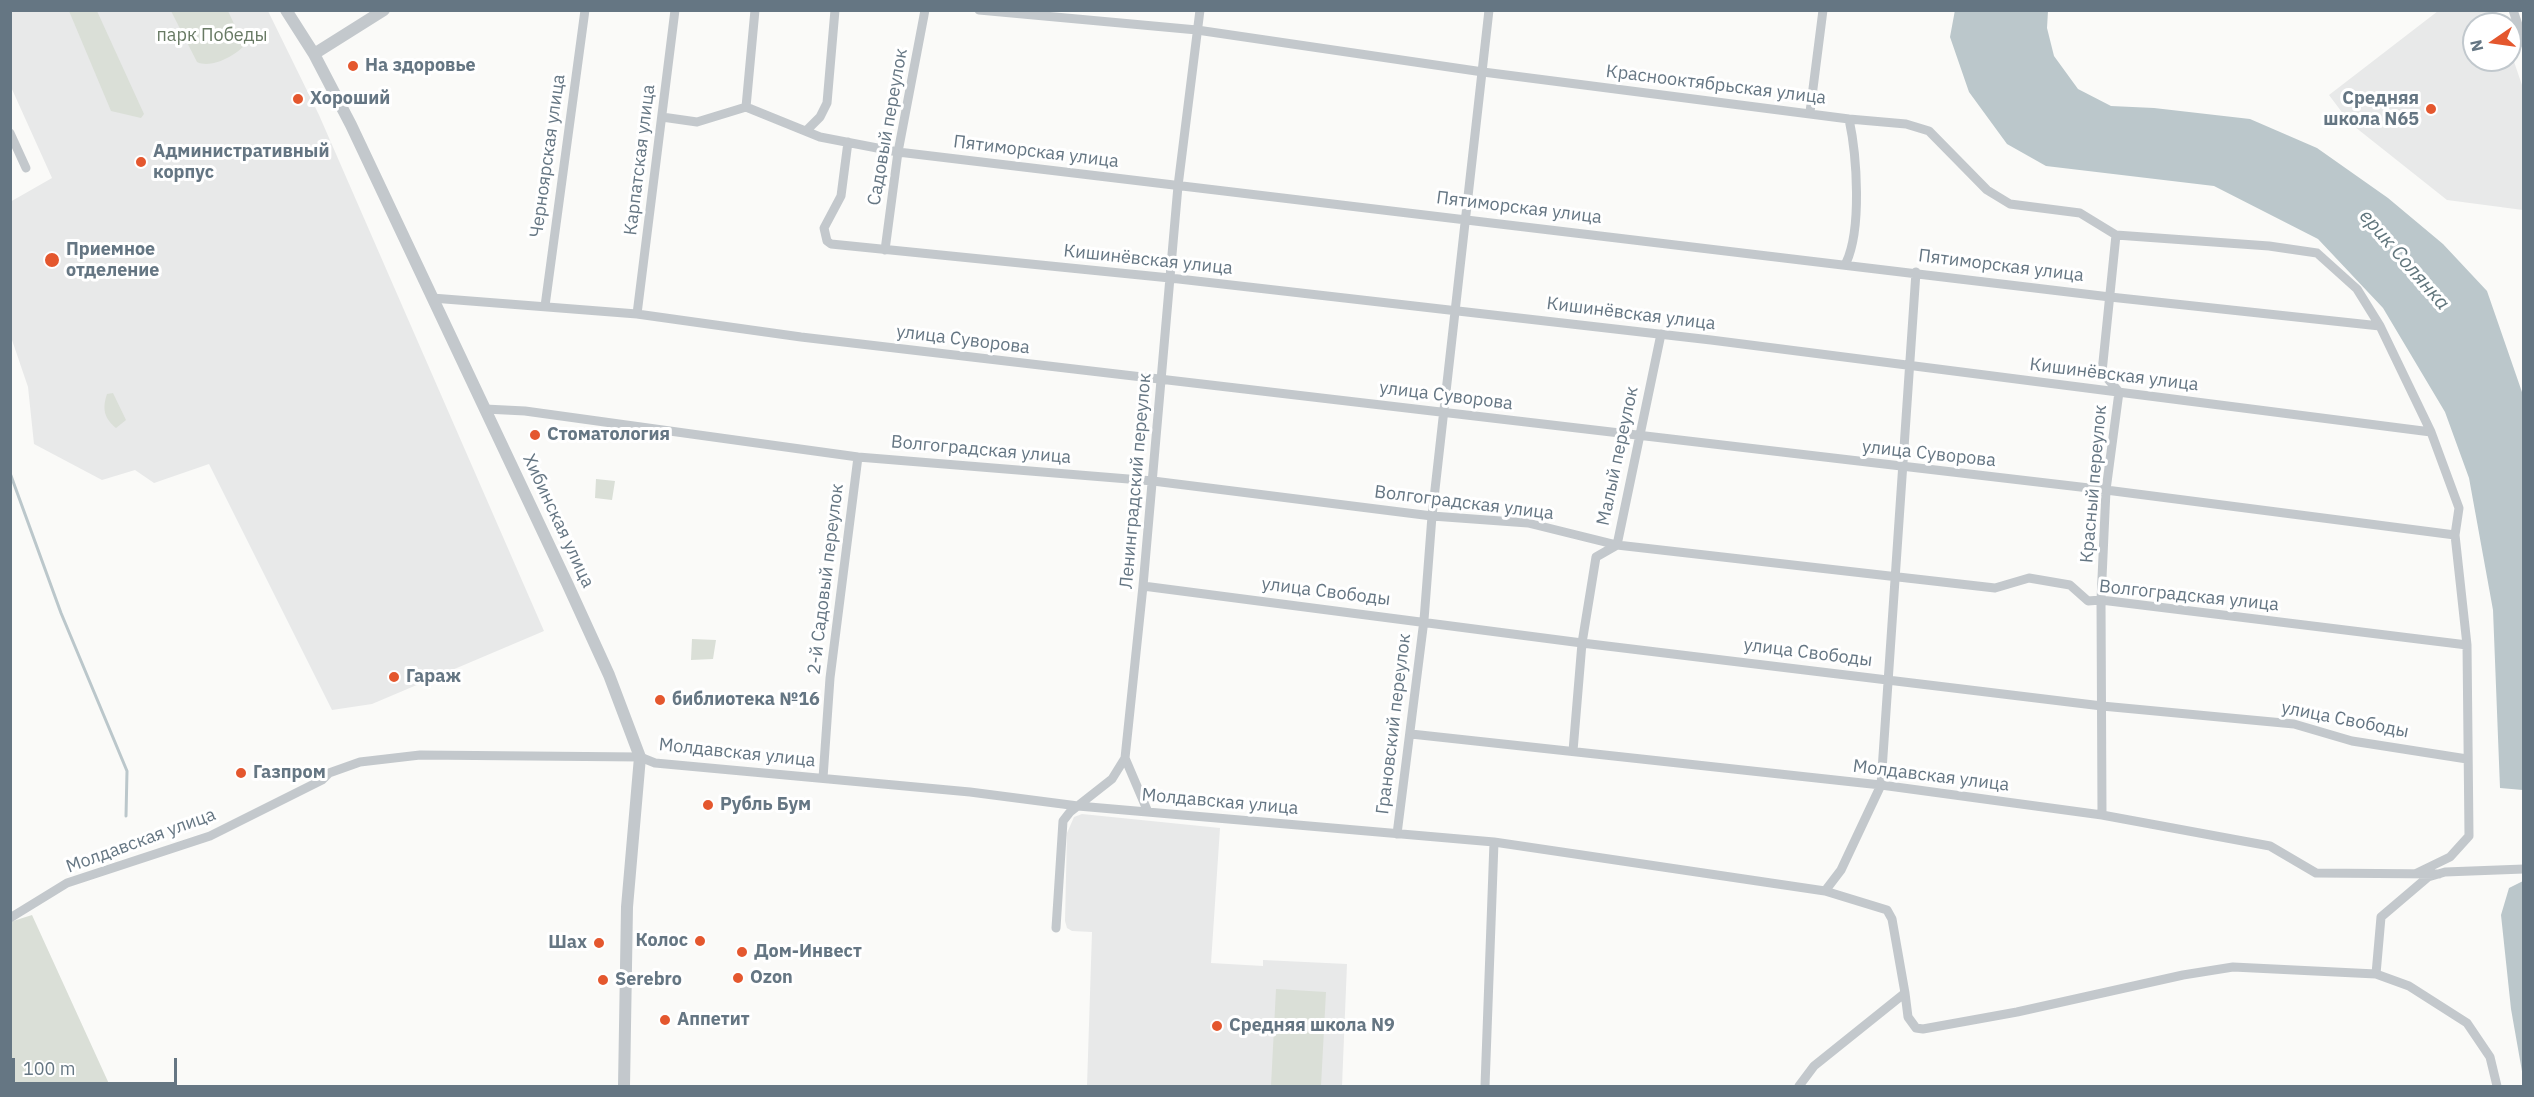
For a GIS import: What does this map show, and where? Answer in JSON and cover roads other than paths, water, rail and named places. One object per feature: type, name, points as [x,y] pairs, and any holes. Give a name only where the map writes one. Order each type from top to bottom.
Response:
[{"type":"street","name":"Хибинская улица","points":[[286,10],[314,54],[351,125],[609,675],[640,757],[627,907],[624,1086]]},
{"type":"street","points":[[314,54],[384,10]]},
{"type":"street","name":"Черноярская улица","points":[[545,306],[585,10]]},
{"type":"street","name":"Карпатская улица","points":[[637,314],[675,10]]},
{"type":"street","points":[[662,117],[698,122],[746,108],[755,10]]},
{"type":"street","points":[[807,130],[820,117],[826,103],[835,10]]},
{"type":"street","name":"Садовый переулок","points":[[885,250],[898,152],[925,10]]},
{"type":"street","name":"Краснооктябрьская улица","points":[[979,10],[1197,30],[1483,72],[1920,127],[1929,131],[1998,199],[2031,209],[2080,213],[2116,235],[2269,246],[2317,253],[2357,289],[2380,326],[2431,432],[2459,508],[2455,535],[2467,645],[2469,837],[2451,857],[2417,873]]},
{"type":"street","name":"Ленинградский переулок","points":[[1056,928],[1064,821],[1078,806],[1112,779],[1125,758],[1143,586],[1178,186],[1200,10]]},
{"type":"street","name":"Грановский переулок","points":[[1397,834],[1424,620],[1432,516],[1489,10]]},
{"type":"street","points":[[1810,112],[1823,10]]},
{"type":"street","name":"Пятиморская улица","points":[[746,108],[820,137],[898,152],[1846,263],[2110,297],[2380,326]]},
{"type":"street","points":[[1846,263],[1854,240],[1856,151],[1849,119]]},
{"type":"street","points":[[10,133],[26,168]]},
{"type":"street","name":"Кишинёвская улица","points":[[848,142],[841,196],[824,228],[827,241],[831,244],[1456,310],[2431,432]]},
{"type":"street","name":"Красный переулок","points":[[2102,815],[2101,600],[2106,490],[2120,392],[2102,372],[2116,235]]},
{"type":"street","points":[[1825,891],[1841,870],[1881,785],[1916,272]]},
{"type":"street","name":"улица Суворова","points":[[432,298],[637,314],[801,337],[1902,468],[2106,490],[2455,535]]},
{"type":"street","name":"Малый переулок","points":[[1573,751],[1582,643],[1596,557],[1617,545],[1660,334]]},
{"type":"street","name":"Волгоградская улица","points":[[485,409],[525,411],[858,457],[1152,482],[1432,516],[1528,523],[1617,545],[1995,588],[2029,578],[2070,585],[2088,601],[2101,600],[2467,645]]},
{"type":"street","name":"2-й Садовый переулок","points":[[822,778],[830,678],[858,457]]},
{"type":"street","name":"улица Свободы","points":[[1143,586],[1424,620],[1582,643],[2102,706],[2294,724],[2352,741],[2467,759]]},
{"type":"street","name":"Молдавская улица","points":[[1411,734],[1881,785],[2102,815],[2270,846],[2316,873],[2439,874],[2523,869]]},
{"type":"street","name":"Молдавская улица","points":[[10,918],[67,884],[210,836],[322,780],[329,773],[360,762],[420,755],[640,757],[655,763],[822,778],[1078,806],[1494,842],[1825,891],[1887,910],[1892,918],[1905,993]]},
{"type":"street","points":[[1125,758],[1148,812]]},
{"type":"street","points":[[1485,1086],[1494,842]]},
{"type":"street","points":[[2376,974],[2381,917],[2428,877],[2439,874]]},
{"type":"street","points":[[1905,993],[1908,1017],[1916,1028],[1923,1029],[2040,1008],[2183,975],[2233,967],[2376,974],[2409,986],[2466,1023],[2490,1057],[2497,1086]]},
{"type":"street","points":[[1799,1086],[1814,1066],[1905,993]]},
{"type":"water","name":"ерик Солянка","points":[[1955,10],[2048,11],[2047,28],[2054,56],[2078,89],[2111,106],[2154,108],[2250,119],[2317,148],[2388,198],[2443,244],[2487,291],[2523,395],[2523,790],[2500,788],[2493,610],[2469,478],[2445,412],[2383,308],[2318,239],[2214,186],[2046,166],[2007,144],[1969,92],[1950,37]]},
{"type":"water","points":[[2523,881],[2523,1077],[2511,1009],[2501,915],[2509,888]]},
{"type":"waterway","points":[[10,473],[61,613],[127,771],[126,816]]},
{"type":"place","name":"На здоровье","points":[[353,66]]},
{"type":"place","name":"Хороший","points":[[298,99]]},
{"type":"place","name":"Средняя школа N65","points":[[2431,109]]},
{"type":"place","name":"Административный корпус","points":[[141,162]]},
{"type":"place","name":"Приемное отделение","points":[[52,260]]},
{"type":"place","name":"Стоматология","points":[[535,435]]},
{"type":"place","name":"Гараж","points":[[394,677]]},
{"type":"place","name":"библиотека №16","points":[[660,700]]},
{"type":"place","name":"Газпром","points":[[241,773]]},
{"type":"place","name":"Рубль Бум","points":[[708,805]]},
{"type":"place","name":"Колос","points":[[700,941]]},
{"type":"place","name":"Шах","points":[[599,943]]},
{"type":"place","name":"Дом-Инвест","points":[[742,952]]},
{"type":"place","name":"Ozon","points":[[738,978]]},
{"type":"place","name":"Serebro","points":[[603,980]]},
{"type":"place","name":"Аппетит","points":[[665,1020]]},
{"type":"place","name":"Средняя школа N9","points":[[1217,1026]]},
{"type":"park label","name":"парк Победы","points":[[212,36]]}]
